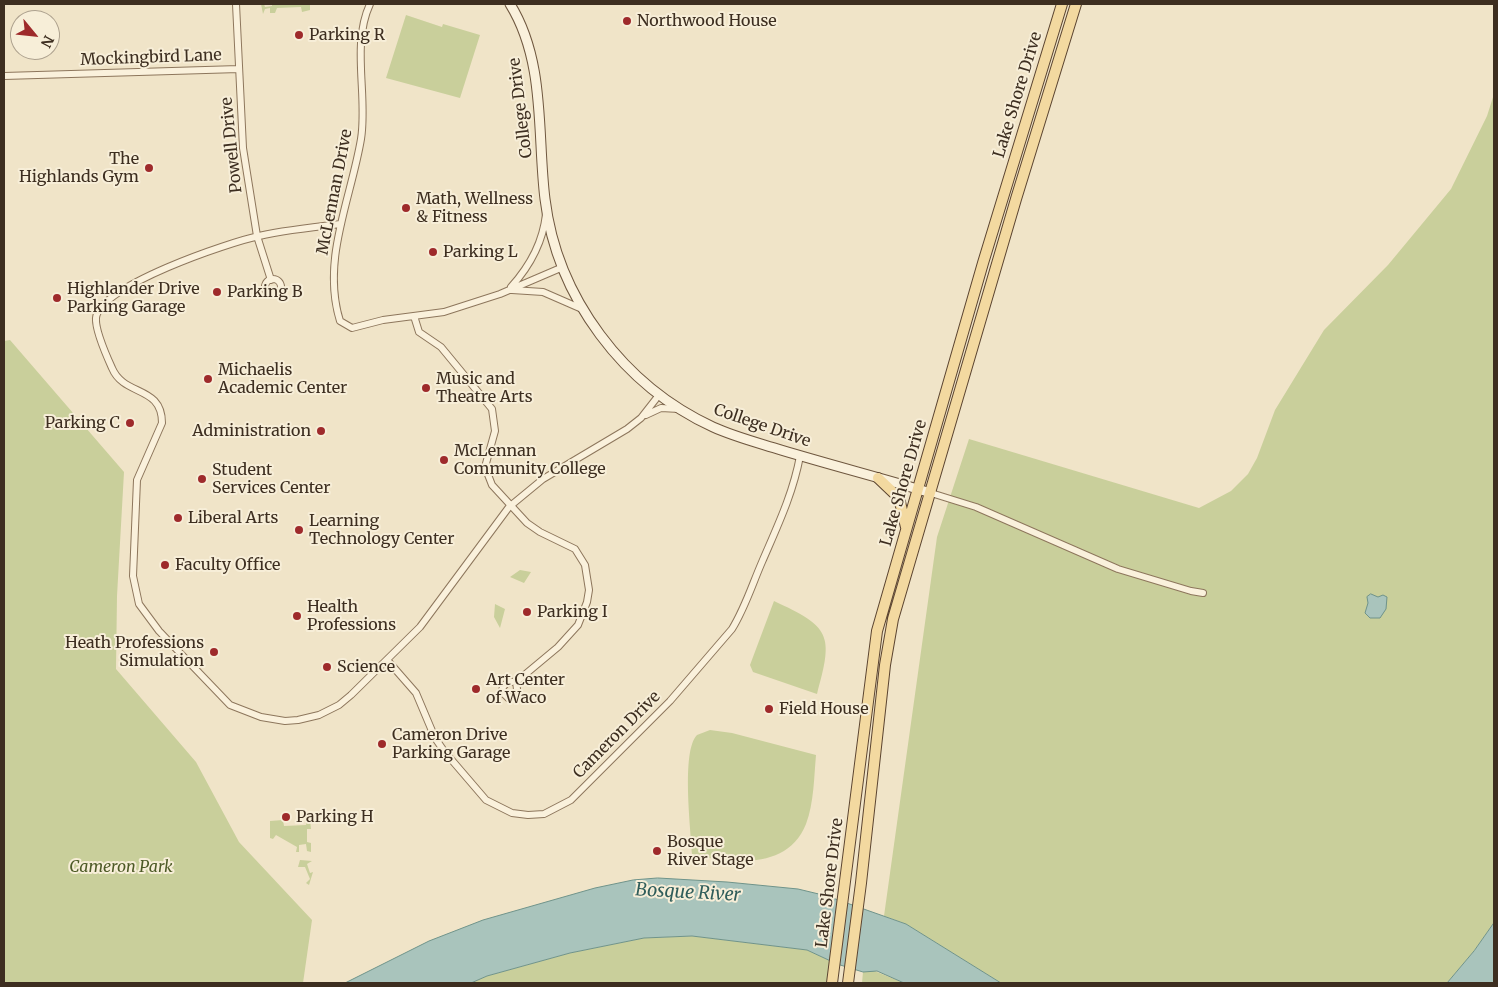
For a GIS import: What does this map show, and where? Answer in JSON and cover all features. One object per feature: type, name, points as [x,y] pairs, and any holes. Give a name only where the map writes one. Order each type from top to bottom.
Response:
[{"type":"main road","name":"Lake Shore Drive","points":[[832,983],[874,649],[890,580],[919,490],[983,263],[1062,4]]},
{"type":"main road","name":"Lake Shore Drive","points":[[848,983],[889,638],[899,597],[1016,198],[1076,4]]},
{"type":"main road","points":[[878,478],[899,498],[907,528]]},
{"type":"street","name":"Powell Drive","points":[[236,4],[243,148],[257,236],[271,280]]},
{"type":"street","name":"McLennan Drive","points":[[370,4],[362,47],[363,97],[361,138],[336,248],[334,286],[339,317],[343,324],[352,328],[414,316]]},
{"type":"street","name":"College Drive","points":[[510,4],[525,37],[534,69],[546,207],[562,267],[582,308],[596,330],[622,362],[659,395],[680,409],[732,435],[931,493]]},
{"type":"street","name":"Mockingbird Lane","points":[[4,76],[238,69]]},
{"type":"street","points":[[509,290],[529,264],[538,247],[544,230],[546,207]]},
{"type":"street","points":[[341,224],[257,236],[152,273],[102,305],[96,316],[112,370],[120,382],[158,403],[162,413],[162,423],[142,464],[137,480],[133,551],[135,592],[148,620],[223,699],[242,711],[261,717],[285,721],[302,720],[319,715],[339,705],[388,660],[438,605],[493,527],[511,506],[543,479],[615,438],[641,418],[661,408],[680,409]]},
{"type":"street","points":[[516,682],[558,647],[578,625],[584,614],[589,590],[585,565],[575,549],[540,532],[527,523],[492,485],[485,467],[495,431],[492,409],[441,346],[419,332],[414,316],[444,312],[509,290],[562,267]]},
{"type":"street","points":[[509,290],[543,292],[582,308]]},
{"type":"street","points":[[641,418],[659,395]]},
{"type":"street","name":"Cameron Drive","points":[[388,660],[416,693],[435,738],[444,751],[486,800],[512,813],[528,816],[544,814],[558,808],[571,800],[640,733],[732,630],[779,524],[796,476],[800,456]]},
{"type":"street","points":[[931,493],[976,507],[1118,569],[1191,591],[1203,592]]},
{"type":"green space","points":[[261,4],[264,4],[265,7],[272,6],[272,4],[310,4],[310,10],[302,12],[301,7],[277,8],[275,13],[270,13],[270,8],[265,9],[263,14]]},
{"type":"green space","points":[[406,15],[442,27],[443,24],[480,35],[460,98],[386,78]]},
{"type":"green space","points":[[1494,94],[1494,923],[1474,951],[1447,983],[1001,983],[906,924],[884,916],[937,537],[969,439],[1199,508],[1231,491],[1248,474],[1257,458],[1275,410],[1324,330],[1388,265],[1451,189],[1487,116]]},
{"type":"green space","name":"Cameron Park","points":[[10,340],[124,472],[117,596],[116,669],[196,762],[239,842],[312,920],[303,983],[4,983],[4,341]]},
{"type":"green space","points":[[520,570],[531,572],[524,583],[510,577]]},
{"type":"green space","points":[[774,601],[807,618],[817,626],[823,635],[826,645],[825,658],[817,694],[753,672],[750,665]]},
{"type":"green space","points":[[495,604],[505,609],[500,628],[494,617]]},
{"type":"green space","points":[[710,730],[732,733],[816,755],[809,816],[798,839],[786,850],[757,860],[740,861],[692,854],[688,791],[689,757],[692,744],[697,735]]},
{"type":"green space","points":[[310,819],[311,829],[307,829],[307,842],[311,843],[311,852],[307,851],[306,844],[299,845],[299,852],[296,852],[297,847],[276,835],[273,839],[270,838],[270,821],[283,820],[284,826],[306,825],[307,820]]},
{"type":"green space","points":[[300,860],[312,861],[307,864],[310,873],[313,872],[309,885],[306,883],[310,879],[305,867],[298,867]]},
{"type":"green space","points":[[692,936],[807,950],[837,964],[830,983],[471,983],[487,976],[570,953],[644,938]]},
{"type":"green space","points":[[872,970],[904,983],[862,983],[863,972]]},
{"type":"water","points":[[1371,594],[1378,597],[1383,595],[1387,597],[1386,609],[1380,618],[1370,618],[1365,613],[1368,603],[1367,597]]},
{"type":"water","name":"Bosque River","points":[[658,878],[798,889],[827,896],[906,924],[1001,983],[904,983],[877,971],[863,972],[837,964],[807,950],[692,936],[644,938],[570,953],[487,976],[471,983],[345,983],[429,941],[483,920],[595,888],[633,880]]},
{"type":"water","points":[[1494,923],[1494,983],[1447,983],[1474,951]]},
{"type":"place","name":"Northwood House","points":[[627,21]]},
{"type":"place","name":"Parking R","points":[[299,35]]},
{"type":"place","name":"The Highlands Gym","points":[[149,168]]},
{"type":"place","name":"Math, Wellness & Fitness","points":[[406,208]]},
{"type":"place","name":"Parking L","points":[[433,252]]},
{"type":"place","name":"Parking B","points":[[217,292]]},
{"type":"place","name":"Highlander Drive Parking Garage","points":[[57,298]]},
{"type":"place","name":"Michaelis Academic Center","points":[[208,379]]},
{"type":"place","name":"Music and Theatre Arts","points":[[426,388]]},
{"type":"place","name":"Parking C","points":[[130,423]]},
{"type":"place","name":"Administration","points":[[321,431]]},
{"type":"place","name":"McLennan Community College","points":[[444,460]]},
{"type":"place","name":"Student Services Center","points":[[202,479]]},
{"type":"place","name":"Liberal Arts","points":[[178,518]]},
{"type":"place","name":"Learning Technology Center","points":[[299,530]]},
{"type":"place","name":"Faculty Office","points":[[165,565]]},
{"type":"place","name":"Parking I","points":[[527,612]]},
{"type":"place","name":"Health Professions","points":[[297,616]]},
{"type":"place","name":"Heath Professions Simulation","points":[[214,652]]},
{"type":"place","name":"Science","points":[[327,667]]},
{"type":"place","name":"Art Center of Waco","points":[[476,689]]},
{"type":"place","name":"Field House","points":[[769,709]]},
{"type":"place","name":"Cameron Drive Parking Garage","points":[[382,744]]},
{"type":"place","name":"Parking H","points":[[286,817]]},
{"type":"place","name":"Bosque River Stage","points":[[657,851]]}]
